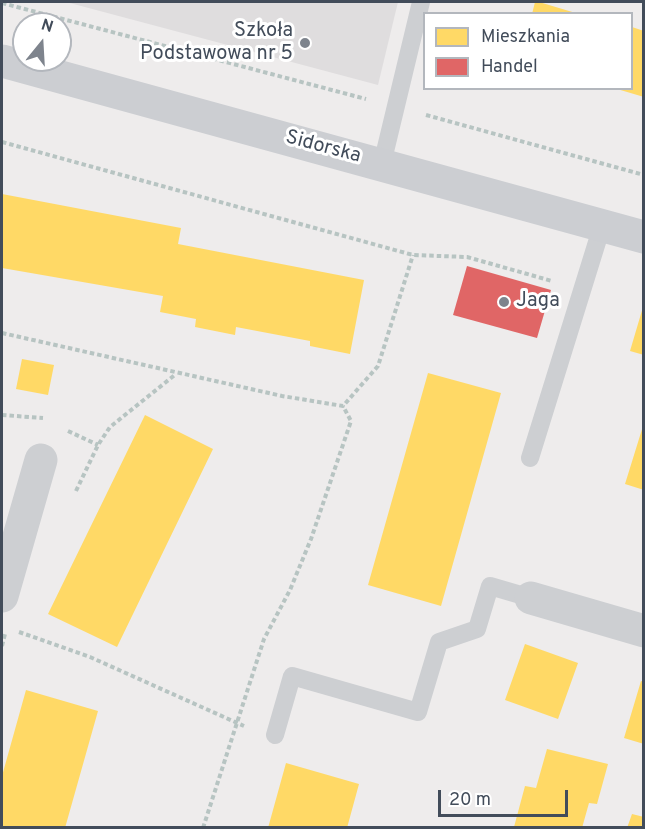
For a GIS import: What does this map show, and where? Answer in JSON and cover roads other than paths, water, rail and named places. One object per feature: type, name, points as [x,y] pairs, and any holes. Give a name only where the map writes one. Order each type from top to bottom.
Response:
[{"type":"street","name":"Sidorska","points":[[2,61],[644,237]]},
{"type":"street","points":[[4,612],[41,460]]},
{"type":"street","points":[[531,598],[644,631]]},
{"type":"lane","points":[[382,164],[421,2]]},
{"type":"lane","points":[[530,458],[602,226]]},
{"type":"lane","points":[[275,735],[292,676],[418,712],[439,642],[477,629],[490,586],[531,598]]},
{"type":"place","name":"Szkoła Podstawowa nr 5","points":[[305,43]]},
{"type":"place","name":"Jaga","points":[[504,302]]}]
